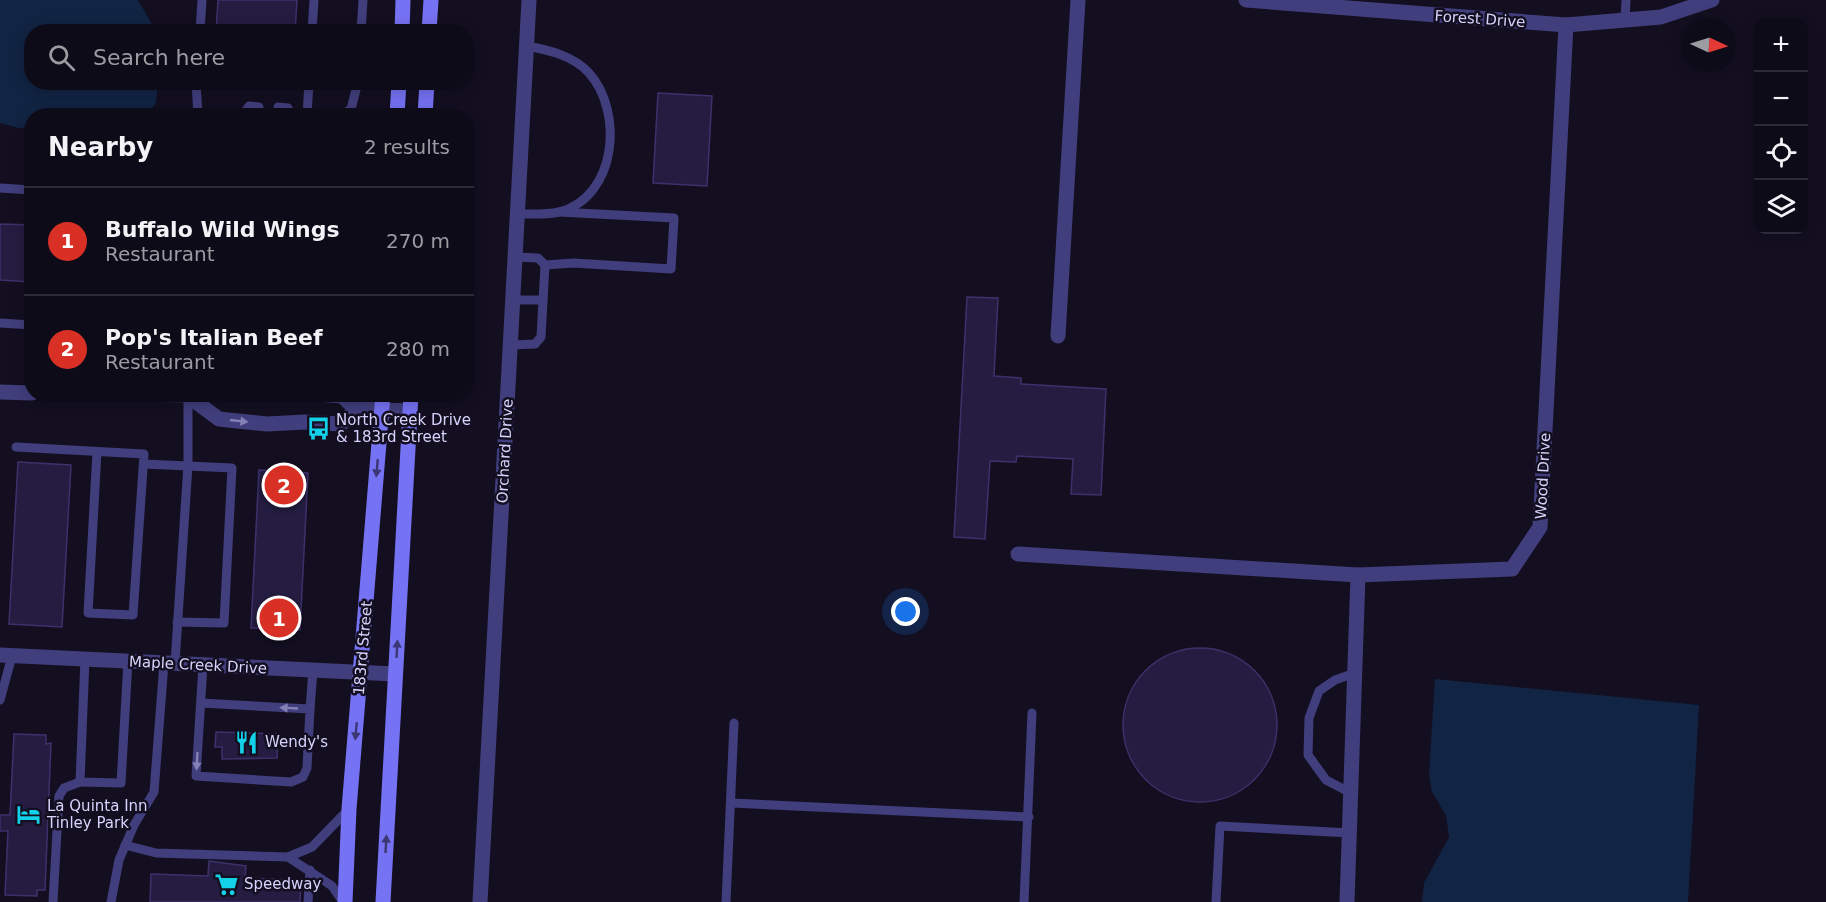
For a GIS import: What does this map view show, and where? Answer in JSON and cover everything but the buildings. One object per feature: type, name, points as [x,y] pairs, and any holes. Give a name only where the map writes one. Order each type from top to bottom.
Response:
[{"type":"street","points":[[402,24],[403,0]]},
{"type":"street","points":[[430,24],[431,0]]},
{"type":"street","name":"Orchard Drive","points":[[480,902],[529,0]]},
{"type":"street","points":[[1058,336],[1078,0]]},
{"type":"street","name":"Forest Drive","points":[[1246,0],[1325,4],[1566,25],[1660,17],[1712,0]]},
{"type":"street","name":"Wood Drive","points":[[1018,554],[1358,575],[1512,569],[1540,527],[1566,25]]},
{"type":"street","points":[[398,108],[399,90]]},
{"type":"street","points":[[425,108],[427,90]]},
{"type":"street","points":[[0,392],[24,393]]},
{"type":"street","points":[[199,402],[219,419],[267,424],[305,422],[341,424],[356,409],[382,402],[410,411]]},
{"type":"street","points":[[348,402],[356,409]]},
{"type":"street","name":"183rd Street","points":[[344,902],[349,809],[382,402]]},
{"type":"street","points":[[384,902],[411,402]]},
{"type":"street","points":[[1347,902],[1358,575]]},
{"type":"street","name":"Maple Creek Drive","points":[[6,655],[395,674]]},
{"type":"lane","points":[[200,24],[202,0]]},
{"type":"lane","points":[[312,24],[314,0]]},
{"type":"lane","points":[[362,24],[363,0]]},
{"type":"lane","points":[[1625,20],[1626,0]]},
{"type":"lane","points":[[527,46],[551,50],[588,71],[601,89],[609,111],[610,142],[606,166],[595,186],[575,205],[559,212]]},
{"type":"lane","points":[[196,90],[198,108]]},
{"type":"lane","points":[[307,108],[309,90]]},
{"type":"lane","points":[[351,108],[356,90]]},
{"type":"lane","points":[[248,108],[259,106]]},
{"type":"lane","points":[[278,108],[288,108]]},
{"type":"lane","points":[[0,188],[24,190]]},
{"type":"lane","points":[[518,214],[559,212],[674,218],[671,269],[574,262],[545,265]]},
{"type":"lane","points":[[510,345],[531,345],[541,337],[545,265],[538,258],[515,257]]},
{"type":"lane","points":[[513,300],[543,300]]},
{"type":"lane","points":[[0,323],[24,324]]},
{"type":"lane","points":[[111,902],[119,860],[154,792],[169,663],[177,622],[191,402]]},
{"type":"lane","points":[[16,447],[144,454],[133,615],[88,613],[98,452]]},
{"type":"lane","points":[[144,464],[232,468],[224,623],[177,622]]},
{"type":"lane","points":[[0,700],[6,655]]},
{"type":"lane","points":[[80,782],[85,659]]},
{"type":"lane","points":[[53,902],[59,796],[64,788],[80,782],[121,783],[128,661]]},
{"type":"lane","points":[[203,665],[196,776],[291,782],[303,777],[307,768],[313,670]]},
{"type":"lane","points":[[1351,792],[1326,780],[1308,755],[1309,718],[1320,691],[1335,680],[1355,673]]},
{"type":"lane","points":[[201,703],[310,709]]},
{"type":"lane","points":[[1024,902],[1032,713]]},
{"type":"lane","points":[[726,902],[734,723]]},
{"type":"lane","points":[[732,803],[1029,817]]},
{"type":"lane","points":[[125,845],[156,853],[288,857],[312,847],[349,809]]},
{"type":"lane","points":[[1216,902],[1220,826],[1350,833]]},
{"type":"lane","points":[[288,857],[332,886],[344,902]]},
{"type":"lane","points":[[308,902],[310,870]]},
{"type":"water","points":[[0,0],[138,0],[152,24],[24,24],[24,90],[157,90],[156,102],[152,108],[24,108],[24,128],[0,123]]},
{"type":"water","points":[[1435,679],[1699,705],[1688,902],[1422,902],[1424,883],[1449,837],[1446,815],[1432,792],[1429,774]]},
{"type":"place","name":"North Creek Drive & 183rd Street","points":[[318,429]]},
{"type":"place","name":"Pop's Italian Beef","points":[[284,485]]},
{"type":"place","name":"Buffalo Wild Wings","points":[[279,618]]},
{"type":"place","name":"Wendy's","points":[[247,742]]},
{"type":"place","name":"La Quinta Inn Tinley Park","points":[[29,815]]},
{"type":"place","name":"Speedway","points":[[226,884]]}]
